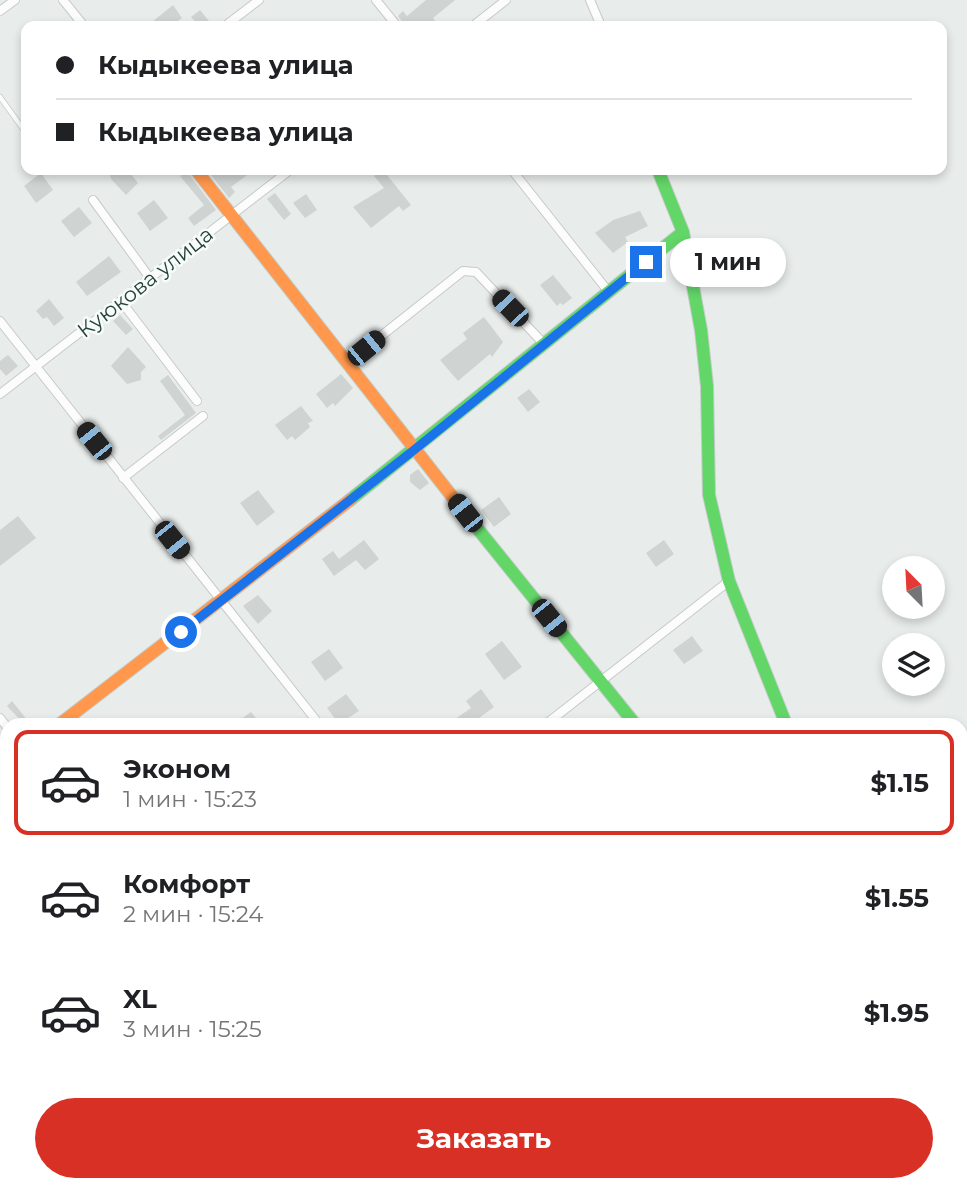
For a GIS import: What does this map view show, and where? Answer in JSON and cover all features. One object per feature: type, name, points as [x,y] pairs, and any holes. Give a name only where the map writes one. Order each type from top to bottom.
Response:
[{"type":"street","points":[[0,11],[15,0]]},
{"type":"street","points":[[63,0],[80,21]]},
{"type":"street","points":[[376,0],[393,21]]},
{"type":"street","points":[[479,21],[506,0]]},
{"type":"street","points":[[590,0],[599,21]]},
{"type":"street","points":[[231,21],[256,1]]},
{"type":"street","points":[[200,175],[414,450],[630,718]]},
{"type":"street","name":"Куюкова улица","points":[[0,394],[284,175]]},
{"type":"street","points":[[516,175],[608,291]]},
{"type":"street","points":[[660,175],[683,232],[703,342],[707,386],[709,495],[729,581],[784,718]]},
{"type":"street","points":[[93,200],[150,278]]},
{"type":"street","points":[[69,718],[414,450],[683,232]]},
{"type":"street","points":[[347,363],[463,271],[476,272],[544,344]]},
{"type":"street","points":[[121,301],[197,401]]},
{"type":"street","points":[[0,321],[313,718]]},
{"type":"street","points":[[123,478],[203,416]]},
{"type":"street","points":[[553,718],[729,581]]},
{"type":"lane","points":[[0,97],[21,126]]},
{"type":"building","points":[[426,0],[455,0],[433,18],[435,21],[402,21],[398,16],[403,11],[407,16]]},
{"type":"building","points":[[173,5],[182,18],[178,21],[153,21]]},
{"type":"building","points":[[200,10],[209,21],[195,21],[191,17]]},
{"type":"building","points":[[42,175],[53,190],[36,203],[24,186]]},
{"type":"building","points":[[110,175],[132,175],[138,183],[126,195]]},
{"type":"building","points":[[190,175],[216,210],[194,226],[188,218],[204,205],[180,176]]},
{"type":"building","points":[[211,175],[247,175],[231,187],[235,192],[229,198]]},
{"type":"building","points":[[387,175],[411,205],[403,211],[399,206],[371,228],[353,207],[384,188],[374,176]]},
{"type":"building","points":[[275,193],[291,214],[284,220],[267,199]]},
{"type":"building","points":[[306,194],[317,210],[305,218],[293,203]]},
{"type":"building","points":[[154,200],[168,218],[150,231],[137,213]]},
{"type":"building","points":[[79,207],[92,223],[74,237],[61,221]]},
{"type":"building","points":[[640,211],[648,226],[625,237],[628,242],[613,253],[595,233],[613,220]]},
{"type":"building","points":[[109,256],[121,272],[87,296],[76,282]]},
{"type":"building","points":[[553,275],[572,298],[563,305],[560,303],[557,306],[540,285]]},
{"type":"building","points":[[49,299],[64,318],[54,326],[47,317],[43,319],[36,311]]},
{"type":"building","points":[[120,315],[133,329],[126,335],[113,321]]},
{"type":"building","points":[[484,317],[503,342],[492,357],[490,354],[458,381],[440,360],[467,339],[463,333]]},
{"type":"building","points":[[128,347],[146,367],[141,372],[141,380],[127,384],[111,366]]},
{"type":"building","points":[[8,355],[18,366],[6,376],[0,369],[0,361]]},
{"type":"building","points":[[341,374],[353,388],[335,406],[333,403],[327,408],[316,394]]},
{"type":"building","points":[[168,375],[196,413],[161,440],[158,436],[185,415],[160,381]]},
{"type":"building","points":[[529,389],[540,402],[528,412],[517,398]]},
{"type":"building","points":[[301,406],[313,421],[308,423],[310,427],[295,440],[292,436],[287,440],[275,425]]},
{"type":"building","points":[[418,469],[429,483],[420,490],[410,482],[410,475]]},
{"type":"building","points":[[258,490],[275,512],[257,526],[240,503]]},
{"type":"building","points":[[499,497],[511,514],[494,527],[481,510]]},
{"type":"building","points":[[18,516],[36,538],[0,566],[0,530]]},
{"type":"building","points":[[364,540],[379,559],[365,570],[356,560],[334,576],[322,559],[333,551],[339,559]]},
{"type":"building","points":[[664,540],[674,554],[656,567],[646,553]]},
{"type":"building","points":[[258,595],[272,611],[258,624],[243,606]]},
{"type":"building","points":[[692,636],[703,651],[684,664],[673,650]]},
{"type":"building","points":[[502,641],[522,667],[504,680],[485,654]]},
{"type":"building","points":[[329,649],[343,668],[325,681],[311,662]]},
{"type":"building","points":[[481,689],[494,707],[479,718],[457,718],[471,708],[466,701]]},
{"type":"building","points":[[346,694],[359,711],[348,718],[334,718],[327,708]]},
{"type":"building","points":[[12,701],[26,718],[18,718],[7,706]]},
{"type":"building","points":[[251,712],[256,718],[242,718]]},
{"type":"traffic: fast","points":[[660,175],[683,232],[701,330],[707,386],[709,495],[729,581],[784,718]]},
{"type":"traffic: fast","points":[[350,500],[683,232]]},
{"type":"traffic: fast","points":[[469,518],[630,718]]},
{"type":"traffic: slow","points":[[200,175],[469,518]]},
{"type":"traffic: slow","points":[[68,718],[350,500]]},
{"type":"route","points":[[181,632],[414,450],[646,262]]}]
